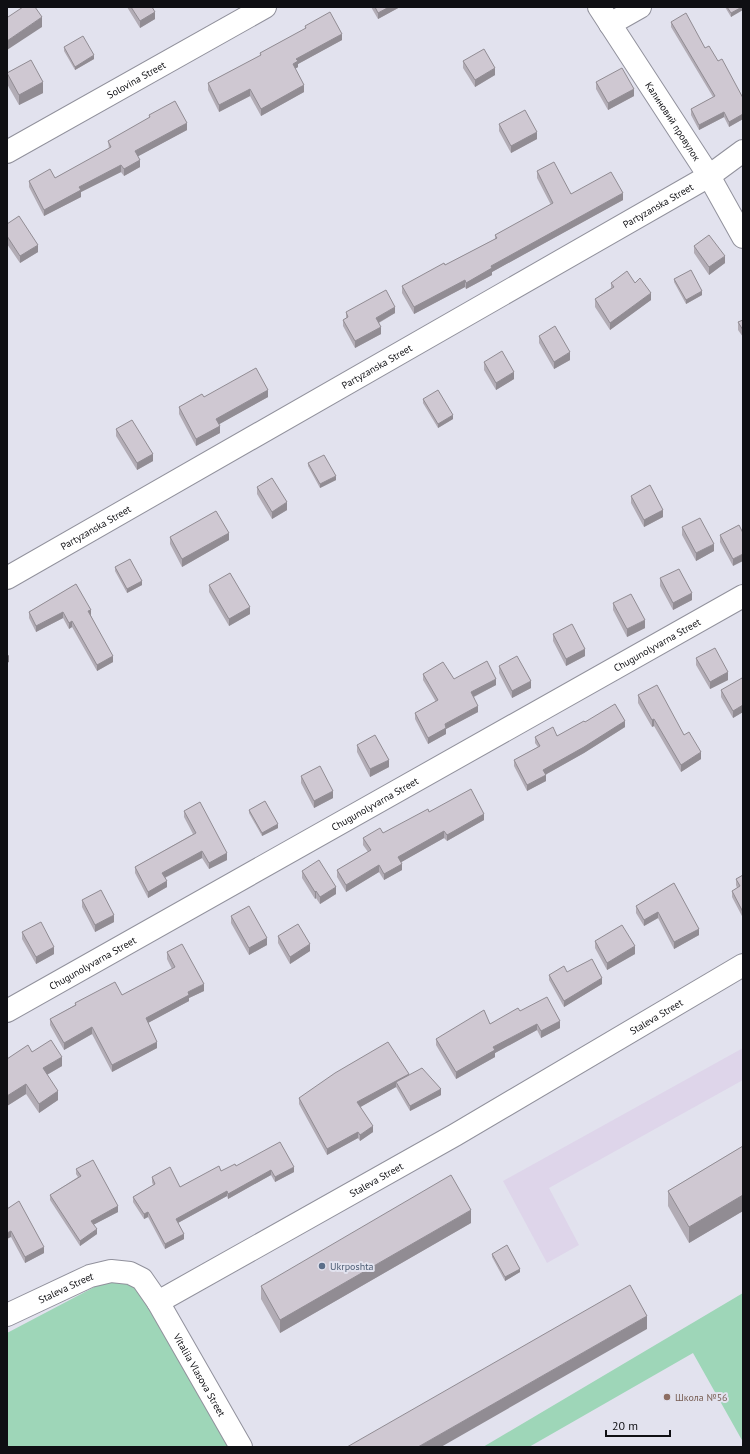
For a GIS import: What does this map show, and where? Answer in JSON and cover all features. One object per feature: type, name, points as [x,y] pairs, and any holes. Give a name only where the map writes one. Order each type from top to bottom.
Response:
[{"type":"street","name":"Solovina Street","points":[[7,152],[265,7]]},
{"type":"street","points":[[605,15],[640,7]]},
{"type":"street","name":"Калиновий провулок","points":[[605,15],[709,176],[743,237]]},
{"type":"street","name":"Partyzanska Street","points":[[7,578],[709,176],[743,151]]},
{"type":"street","name":"Chugunolyvarna Street","points":[[7,1011],[743,596]]},
{"type":"street","name":"Staleva Street","points":[[7,1315],[90,1276],[111,1271],[130,1273],[142,1279],[158,1302],[454,1135],[743,965]]},
{"type":"street","name":"Vitaliia Vlasova Street","points":[[158,1302],[241,1447]]},
{"type":"shaded area","points":[[743,1048],[743,1080],[549,1188],[579,1245],[547,1263],[503,1181]]},
{"type":"green space","points":[[121,1281],[136,1285],[231,1447],[7,1447],[7,1333],[102,1283]]},
{"type":"green space","points":[[743,1293],[743,1442],[693,1353],[529,1447],[483,1447]]},
{"type":"building","points":[[23,7],[35,7],[42,17],[7,41],[7,16],[8,17]]},
{"type":"building","points":[[131,7],[152,7],[155,12],[140,21]]},
{"type":"building","points":[[375,7],[389,7],[378,13]]},
{"type":"building","points":[[727,7],[742,7],[731,13]]},
{"type":"building","points":[[330,12],[342,34],[296,59],[298,61],[293,64],[304,85],[261,109],[250,89],[219,105],[208,83],[261,55],[260,53],[306,28],[305,26]]},
{"type":"building","points":[[686,13],[705,48],[709,46],[718,61],[722,59],[743,98],[743,114],[729,122],[724,112],[699,125],[691,109],[715,96],[671,22]]},
{"type":"building","points":[[83,36],[94,55],[75,67],[64,47]]},
{"type":"building","points":[[484,49],[495,68],[475,80],[463,61]]},
{"type":"building","points":[[31,60],[43,82],[19,95],[7,73]]},
{"type":"building","points":[[622,68],[634,89],[608,103],[596,82]]},
{"type":"building","points":[[175,101],[187,123],[135,151],[140,160],[124,169],[121,165],[79,187],[81,190],[44,210],[29,181],[50,169],[55,178],[111,147],[108,141],[150,117],[149,115]]},
{"type":"building","points":[[525,110],[537,132],[511,146],[499,124]]},
{"type":"building","points":[[554,162],[571,194],[611,172],[623,193],[491,266],[492,268],[466,283],[465,280],[414,307],[402,286],[444,263],[445,265],[497,238],[495,235],[553,203],[537,171]]},
{"type":"building","points":[[19,216],[38,245],[20,256],[7,236],[7,224]]},
{"type":"building","points":[[709,235],[725,256],[709,267],[694,246]]},
{"type":"building","points":[[691,270],[702,291],[686,300],[674,279]]},
{"type":"building","points":[[627,271],[635,283],[640,278],[651,293],[610,323],[595,299],[614,287],[611,283]]},
{"type":"building","points":[[386,290],[395,307],[376,318],[381,327],[355,341],[343,320],[348,317],[346,312]]},
{"type":"building","points":[[743,320],[743,330],[738,322]]},
{"type":"building","points":[[555,326],[570,352],[554,362],[539,336]]},
{"type":"building","points":[[502,351],[514,372],[496,383],[484,362]]},
{"type":"building","points":[[256,368],[268,390],[216,419],[220,426],[196,439],[179,407],[202,394],[204,397]]},
{"type":"building","points":[[438,390],[453,415],[438,424],[423,399]]},
{"type":"building","points":[[132,420],[153,454],[137,463],[116,429]]},
{"type":"building","points":[[324,455],[336,476],[320,484],[308,463]]},
{"type":"building","points":[[272,478],[287,502],[272,512],[257,487]]},
{"type":"building","points":[[650,485],[663,510],[644,520],[631,496]]},
{"type":"building","points":[[216,511],[229,533],[182,559],[170,537]]},
{"type":"building","points":[[700,518],[714,544],[696,553],[682,527]]},
{"type":"building","points":[[739,525],[743,533],[743,554],[733,559],[720,535]]},
{"type":"building","points":[[130,559],[142,581],[127,589],[115,567]]},
{"type":"building","points":[[679,569],[692,593],[673,603],[660,578]]},
{"type":"building","points":[[230,573],[250,607],[229,619],[209,585]]},
{"type":"building","points":[[76,584],[91,610],[88,611],[113,656],[97,665],[72,621],[69,623],[63,612],[36,626],[29,612]]},
{"type":"building","points":[[631,594],[645,620],[627,629],[613,603]]},
{"type":"building","points":[[572,624],[585,649],[566,659],[553,634]]},
{"type":"building","points":[[715,648],[728,672],[710,682],[696,658]]},
{"type":"building","points":[[517,656],[531,681],[512,691],[499,666]]},
{"type":"building","points":[[487,661],[496,679],[471,692],[478,706],[445,724],[446,728],[428,738],[415,713],[438,700],[423,674],[443,662],[454,679]]},
{"type":"building","points":[[742,678],[743,705],[733,711],[721,690]]},
{"type":"building","points":[[657,685],[684,735],[689,732],[701,752],[681,765],[638,695]]},
{"type":"building","points":[[615,704],[625,721],[584,747],[543,770],[546,775],[527,785],[514,760],[540,746],[535,737],[553,727],[557,736],[584,721],[585,722]]},
{"type":"building","points":[[375,735],[389,760],[370,769],[357,745]]},
{"type":"building","points":[[320,766],[333,791],[314,801],[301,776]]},
{"type":"building","points":[[471,789],[484,814],[447,835],[444,831],[398,857],[402,864],[384,874],[379,865],[346,885],[337,870],[371,850],[363,838],[380,828],[383,833],[428,809],[429,812]]},
{"type":"building","points":[[265,801],[278,824],[262,833],[249,810]]},
{"type":"building","points":[[200,802],[227,853],[209,863],[202,851],[162,873],[167,881],[148,892],[135,867],[196,833],[184,811]]},
{"type":"building","points":[[319,860],[336,887],[320,897],[316,891],[315,892],[302,871]]},
{"type":"building","points":[[743,875],[743,912],[732,891],[740,886],[736,879]]},
{"type":"building","points":[[674,883],[699,929],[674,942],[658,912],[644,920],[636,906]]},
{"type":"building","points":[[101,890],[114,915],[95,925],[82,900]]},
{"type":"building","points":[[249,906],[267,938],[249,948],[231,916]]},
{"type":"building","points":[[41,922],[54,947],[36,957],[22,932]]},
{"type":"building","points":[[298,924],[310,944],[290,957],[278,936]]},
{"type":"building","points":[[622,925],[635,946],[607,963],[595,941]]},
{"type":"building","points":[[182,944],[204,984],[188,992],[189,995],[146,1018],[157,1042],[112,1065],[92,1027],[64,1043],[50,1019],[76,1005],[75,1003],[115,982],[122,995],[175,967],[167,952]]},
{"type":"building","points":[[592,959],[602,978],[564,1001],[549,975],[564,966],[567,972]]},
{"type":"building","points":[[547,997],[560,1021],[541,1031],[537,1024],[493,1047],[495,1050],[456,1072],[436,1039],[484,1010],[490,1024],[518,1008],[520,1011]]},
{"type":"building","points":[[51,1040],[62,1057],[43,1068],[58,1091],[39,1104],[26,1084],[7,1096],[7,1059],[28,1045],[32,1052]]},
{"type":"building","points":[[388,1042],[409,1074],[357,1102],[373,1126],[360,1135],[358,1132],[327,1149],[299,1098],[335,1073]]},
{"type":"building","points":[[422,1068],[441,1089],[410,1106],[396,1082]]},
{"type":"building","points":[[280,1142],[294,1167],[275,1177],[271,1170],[228,1194],[227,1191],[176,1219],[184,1234],[165,1244],[148,1212],[144,1214],[133,1197],[155,1184],[152,1177],[170,1167],[180,1187],[219,1166],[221,1171],[235,1164],[236,1166]]},
{"type":"building","points":[[743,1146],[743,1195],[689,1227],[668,1191]]},
{"type":"building","points":[[93,1160],[118,1206],[91,1221],[97,1229],[80,1241],[50,1195],[81,1176],[76,1169]]},
{"type":"building","points":[[451,1175],[471,1210],[280,1320],[261,1286]]},
{"type":"building","points":[[19,1201],[44,1247],[25,1257],[11,1231],[7,1233],[7,1209]]},
{"type":"building","points":[[507,1245],[520,1269],[505,1277],[492,1254]]},
{"type":"building","points":[[630,1285],[647,1316],[418,1447],[347,1447]]},
{"type":"place","name":"Ukrposhta","points":[[322,1266]]},
{"type":"place","name":"Школа №56","points":[[667,1397]]}]
